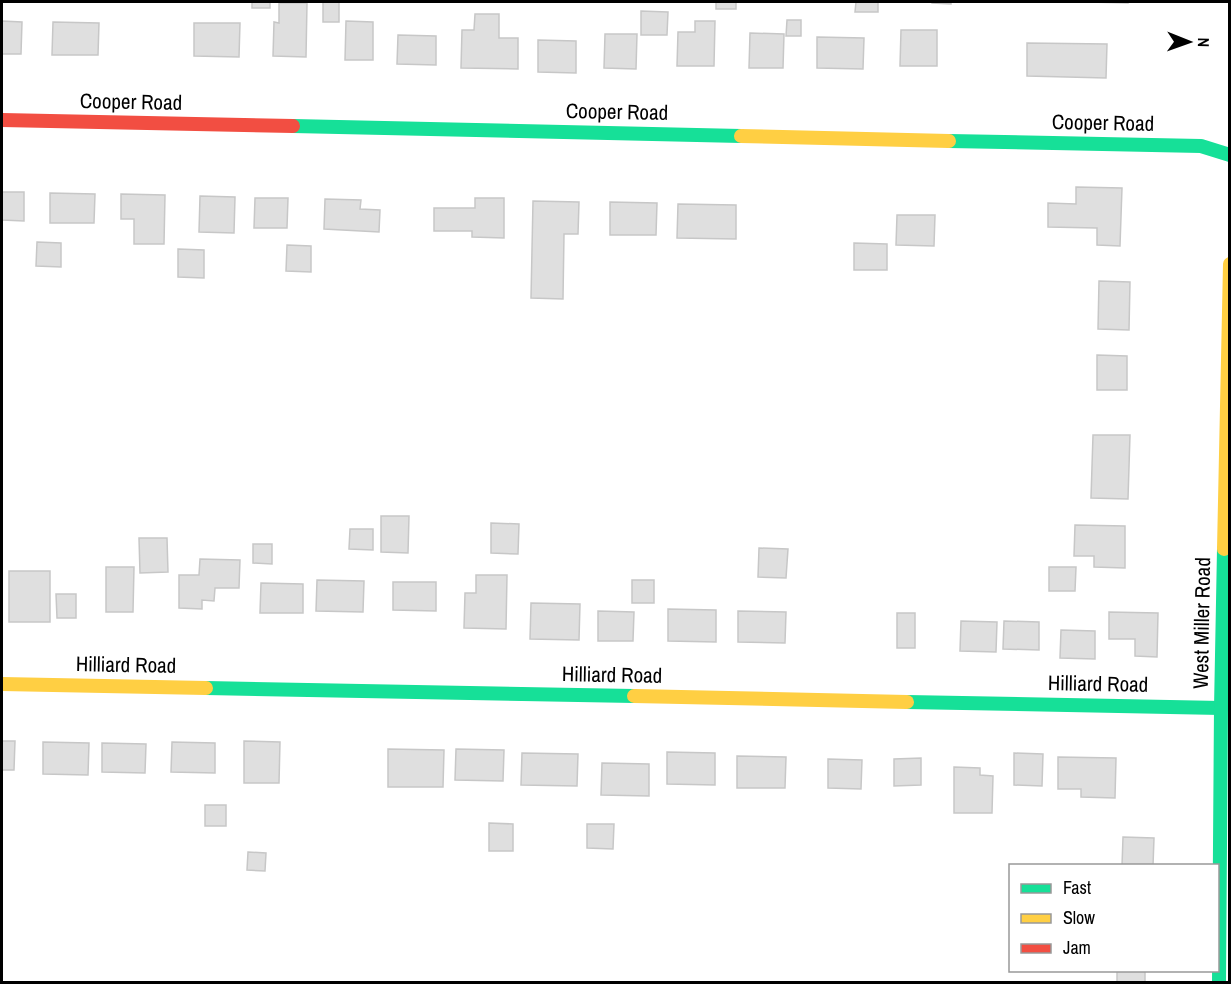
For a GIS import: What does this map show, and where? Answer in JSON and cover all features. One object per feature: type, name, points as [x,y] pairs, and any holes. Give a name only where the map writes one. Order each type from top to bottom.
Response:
[{"type":"street","name":"Cooper Road","points":[[2,120],[1201,146],[1230,155]]},
{"type":"street","name":"West Miller Road","points":[[1219,982],[1221,708],[1230,264]]},
{"type":"street","name":"Hilliard Road","points":[[2,684],[1221,708]]},
{"type":"building","points":[[252,2],[270,2],[270,8],[252,8]]},
{"type":"building","points":[[323,2],[339,2],[339,22],[323,22]]},
{"type":"building","points":[[716,2],[736,2],[736,9],[716,9]]},
{"type":"building","points":[[856,2],[878,2],[878,12],[855,12]]},
{"type":"building","points":[[951,2],[951,4],[932,3]]},
{"type":"building","points":[[279,3],[307,3],[306,57],[273,56],[274,22],[279,23]]},
{"type":"building","points":[[641,11],[668,12],[667,35],[641,35]]},
{"type":"building","points":[[475,14],[499,14],[499,38],[518,38],[518,69],[461,68],[462,30],[474,30]]},
{"type":"building","points":[[787,20],[801,20],[801,36],[786,36]]},
{"type":"building","points":[[2,21],[22,22],[21,54],[2,54]]},
{"type":"building","points":[[346,21],[373,22],[373,60],[345,60]]},
{"type":"building","points":[[695,21],[715,21],[714,66],[677,66],[678,32],[695,32]]},
{"type":"building","points":[[53,22],[99,23],[98,55],[52,55]]},
{"type":"building","points":[[194,23],[240,23],[239,57],[194,56]]},
{"type":"building","points":[[901,30],[937,30],[937,66],[900,66]]},
{"type":"building","points":[[750,33],[784,34],[783,68],[749,68]]},
{"type":"building","points":[[605,34],[637,34],[636,69],[604,68]]},
{"type":"building","points":[[398,35],[436,36],[436,65],[397,64]]},
{"type":"building","points":[[817,37],[864,38],[863,69],[817,68]]},
{"type":"building","points":[[538,40],[576,41],[576,73],[538,72]]},
{"type":"building","points":[[1027,43],[1107,44],[1106,78],[1027,76]]},
{"type":"building","points":[[1076,187],[1122,188],[1120,246],[1097,245],[1097,228],[1048,227],[1048,203],[1076,204]]},
{"type":"building","points":[[2,192],[24,192],[24,221],[2,220]]},
{"type":"building","points":[[50,193],[95,194],[94,223],[50,223]]},
{"type":"building","points":[[121,194],[165,195],[164,244],[134,244],[134,219],[121,219]]},
{"type":"building","points":[[200,196],[235,197],[234,233],[199,232]]},
{"type":"building","points":[[255,198],[288,198],[287,228],[254,228]]},
{"type":"building","points":[[475,198],[504,198],[504,238],[472,237],[472,231],[434,231],[434,208],[475,208]]},
{"type":"building","points":[[325,199],[361,200],[360,209],[380,210],[379,232],[324,229]]},
{"type":"building","points":[[533,201],[579,202],[578,234],[564,234],[563,299],[531,298]]},
{"type":"building","points":[[610,202],[657,203],[656,235],[610,235]]},
{"type":"building","points":[[678,204],[736,205],[736,239],[677,238]]},
{"type":"building","points":[[897,215],[935,215],[934,246],[896,245]]},
{"type":"building","points":[[37,242],[61,243],[61,267],[36,266]]},
{"type":"building","points":[[854,243],[887,244],[887,270],[854,270]]},
{"type":"building","points":[[287,245],[311,246],[311,272],[286,271]]},
{"type":"building","points":[[178,249],[204,250],[204,278],[178,277]]},
{"type":"building","points":[[1099,281],[1130,282],[1129,330],[1098,329]]},
{"type":"building","points":[[1097,355],[1127,356],[1127,390],[1097,390]]},
{"type":"building","points":[[1093,435],[1130,435],[1128,499],[1091,498]]},
{"type":"building","points":[[381,516],[409,516],[408,553],[381,552]]},
{"type":"building","points":[[491,523],[519,524],[518,554],[491,553]]},
{"type":"building","points":[[1075,525],[1125,526],[1125,568],[1094,567],[1094,556],[1074,556]]},
{"type":"building","points":[[350,529],[373,529],[373,550],[349,549]]},
{"type":"building","points":[[139,538],[167,538],[168,572],[140,573]]},
{"type":"building","points":[[253,544],[272,544],[272,564],[253,563]]},
{"type":"building","points":[[759,548],[788,549],[786,578],[758,577]]},
{"type":"building","points":[[200,559],[240,560],[239,588],[215,588],[214,601],[202,600],[202,609],[179,608],[179,575],[199,575]]},
{"type":"building","points":[[106,567],[134,567],[133,612],[106,612]]},
{"type":"building","points":[[1049,567],[1076,567],[1075,591],[1049,591]]},
{"type":"building","points":[[9,571],[50,571],[50,622],[9,622]]},
{"type":"building","points":[[476,575],[507,575],[506,629],[464,628],[465,593],[476,593]]},
{"type":"building","points":[[317,580],[364,581],[363,612],[316,611]]},
{"type":"building","points":[[632,580],[654,580],[654,603],[632,603]]},
{"type":"building","points":[[393,582],[436,582],[436,611],[393,610]]},
{"type":"building","points":[[261,583],[303,584],[303,613],[260,613]]},
{"type":"building","points":[[56,594],[76,594],[76,618],[57,618]]},
{"type":"building","points":[[531,603],[580,604],[579,640],[530,639]]},
{"type":"building","points":[[668,609],[716,610],[716,642],[668,641]]},
{"type":"building","points":[[598,611],[634,612],[633,641],[598,641]]},
{"type":"building","points":[[738,611],[786,612],[785,643],[738,642]]},
{"type":"building","points":[[1109,612],[1158,613],[1157,657],[1135,656],[1135,639],[1109,639]]},
{"type":"building","points":[[897,613],[915,613],[915,648],[897,648]]},
{"type":"building","points":[[961,621],[997,622],[996,652],[960,651]]},
{"type":"building","points":[[1004,621],[1039,622],[1039,650],[1003,649]]},
{"type":"building","points":[[1061,630],[1095,631],[1095,659],[1060,658]]},
{"type":"building","points":[[2,741],[15,741],[14,770],[2,770]]},
{"type":"building","points":[[244,741],[280,742],[279,783],[244,783]]},
{"type":"building","points":[[43,742],[89,743],[88,775],[43,774]]},
{"type":"building","points":[[172,742],[215,743],[215,773],[171,772]]},
{"type":"building","points":[[102,743],[146,744],[145,773],[102,772]]},
{"type":"building","points":[[388,749],[444,750],[443,787],[388,787]]},
{"type":"building","points":[[456,749],[504,750],[503,781],[455,780]]},
{"type":"building","points":[[667,752],[715,753],[715,785],[667,784]]},
{"type":"building","points":[[522,753],[578,754],[577,786],[521,785]]},
{"type":"building","points":[[1014,753],[1043,754],[1042,786],[1014,785]]},
{"type":"building","points":[[737,756],[786,757],[785,788],[737,788]]},
{"type":"building","points":[[1058,757],[1116,758],[1115,798],[1081,797],[1081,789],[1058,789]]},
{"type":"building","points":[[921,758],[921,785],[894,786],[894,759]]},
{"type":"building","points":[[828,759],[862,760],[861,789],[828,788]]},
{"type":"building","points":[[602,763],[649,764],[649,796],[601,795]]},
{"type":"building","points":[[954,767],[980,768],[980,775],[993,776],[992,813],[954,813]]},
{"type":"building","points":[[205,805],[226,805],[226,826],[205,826]]},
{"type":"building","points":[[489,823],[513,824],[513,851],[489,851]]},
{"type":"building","points":[[587,824],[614,824],[613,849],[587,848]]},
{"type":"building","points":[[1123,837],[1154,838],[1153,864],[1122,864]]},
{"type":"building","points":[[248,852],[266,853],[265,871],[247,870]]},
{"type":"building","points":[[1117,972],[1145,972],[1145,982],[1117,982]]},
{"type":"traffic: fast","points":[[293,126],[741,136]]},
{"type":"traffic: fast","points":[[949,141],[1201,146],[1230,155]]},
{"type":"traffic: fast","points":[[1219,982],[1224,549]]},
{"type":"traffic: fast","points":[[206,688],[634,696]]},
{"type":"traffic: fast","points":[[907,702],[1221,708]]},
{"type":"traffic: slow","points":[[741,136],[949,141]]},
{"type":"traffic: slow","points":[[1224,549],[1230,264]]},
{"type":"traffic: slow","points":[[2,684],[206,688]]},
{"type":"traffic: slow","points":[[634,696],[907,702]]},
{"type":"traffic: jam","points":[[2,120],[293,126]]}]
